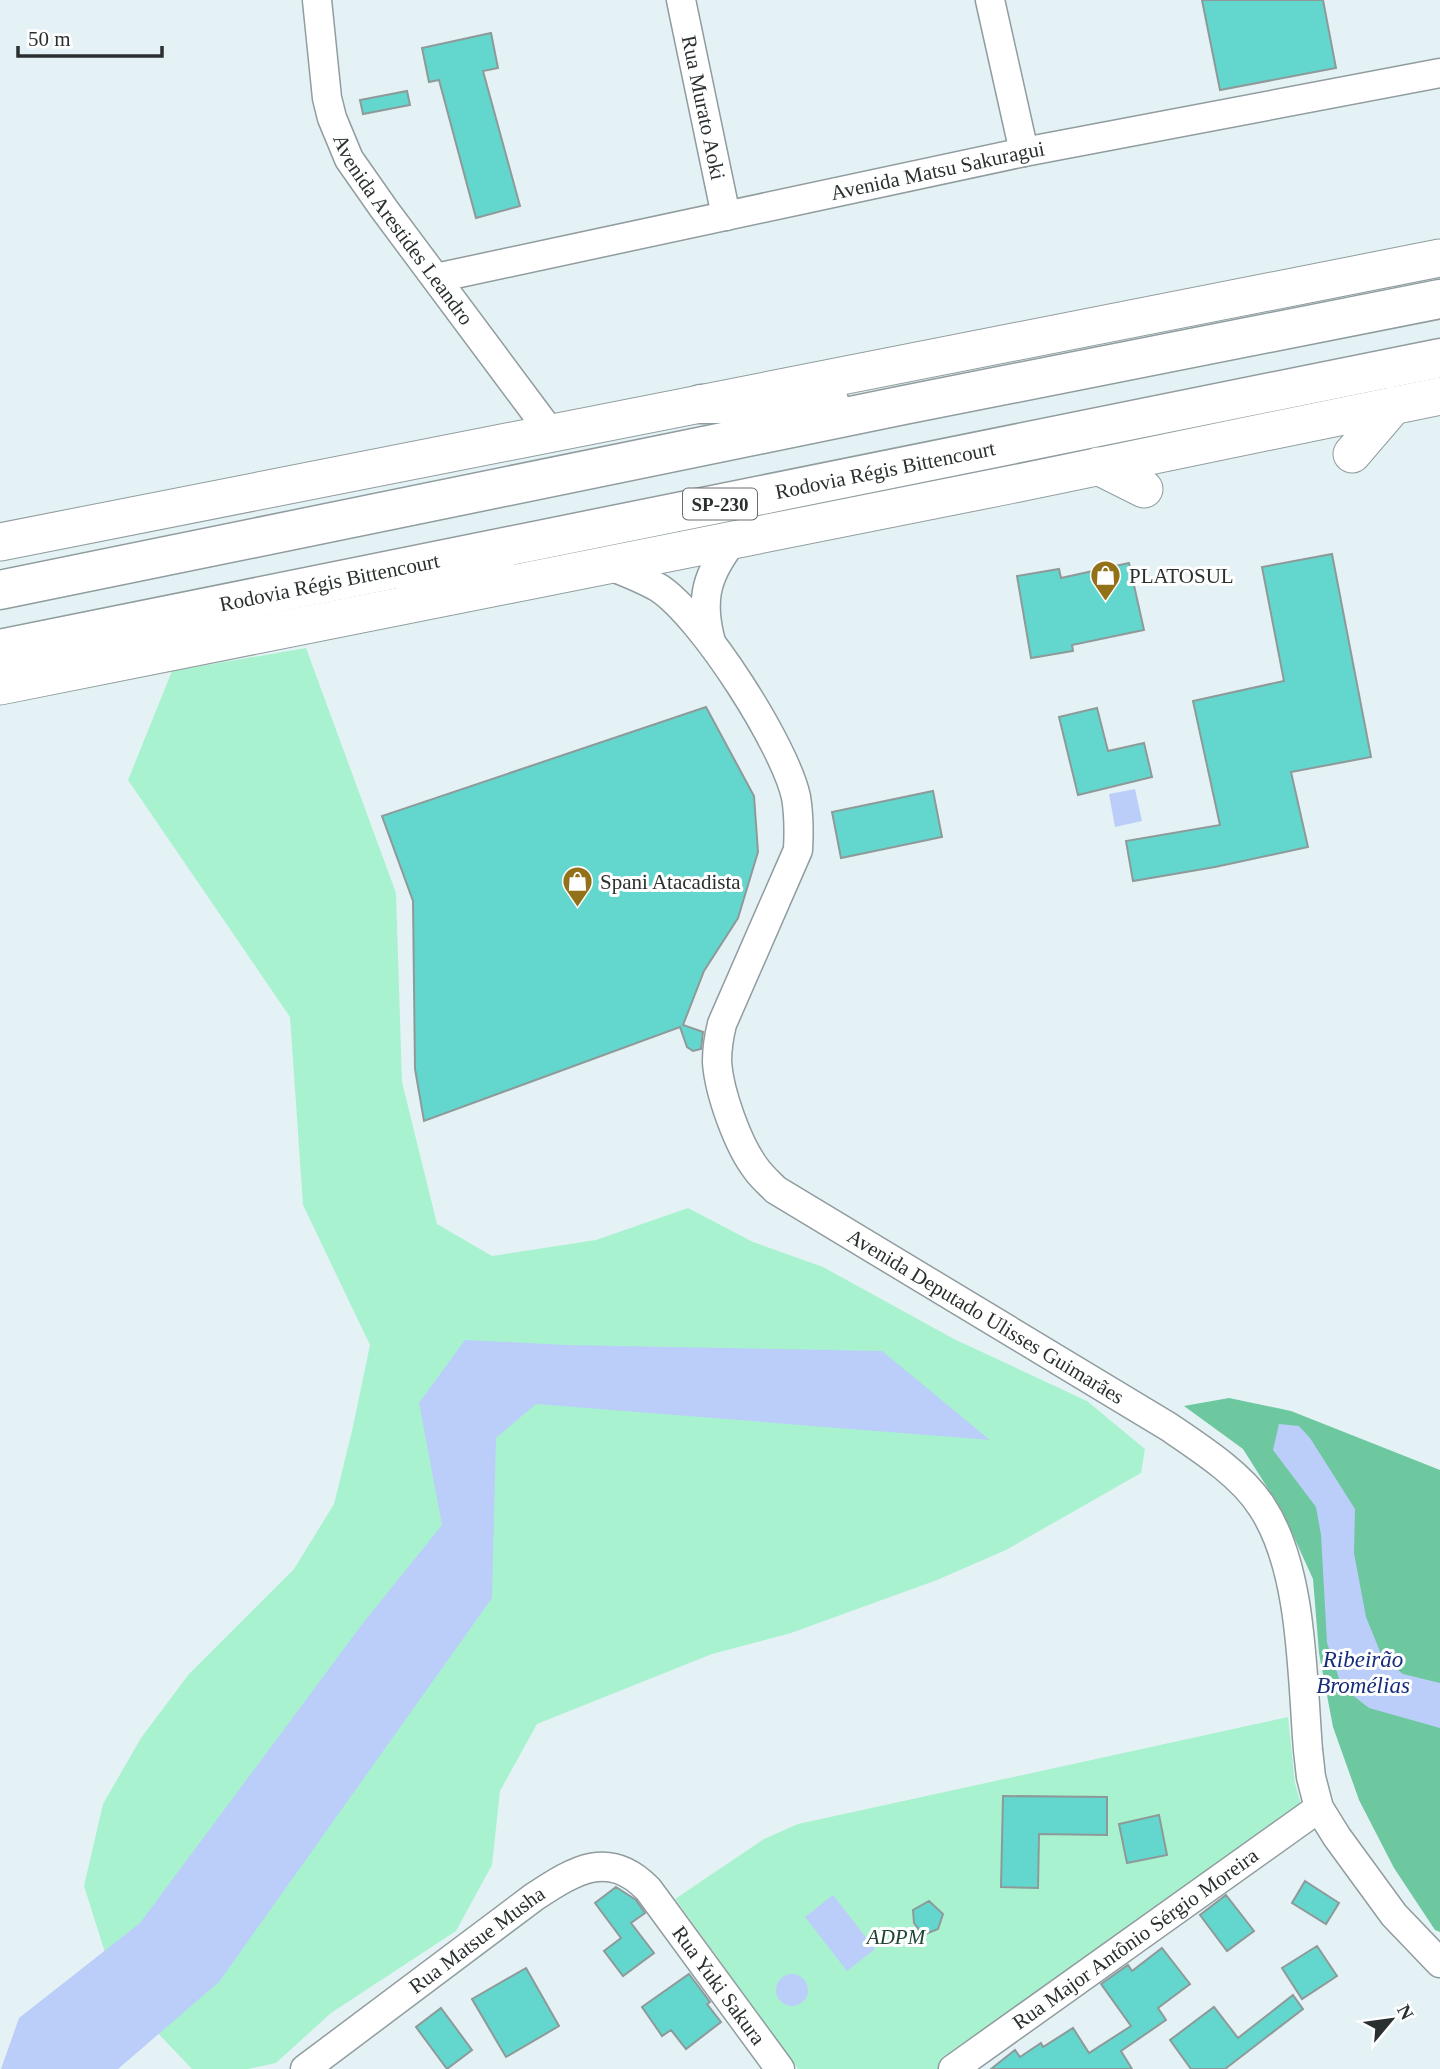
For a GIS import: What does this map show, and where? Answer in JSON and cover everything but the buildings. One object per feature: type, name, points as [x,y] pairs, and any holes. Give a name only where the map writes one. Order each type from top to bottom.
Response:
[{"type":"highway","points":[[0,590],[1440,299]]},
{"type":"highway","name":"Rodovia Régis Bittencourt","points":[[0,649],[1440,358]]},
{"type":"highway","points":[[701,404],[788,404],[1019,383]]},
{"type":"highway","points":[[278,593],[414,583],[510,583]]},
{"type":"main road","points":[[0,542],[1440,258]]},
{"type":"main road","points":[[0,686],[1440,396]]},
{"type":"main road","points":[[1352,454],[1394,405]]},
{"type":"main road","points":[[1098,466],[1144,489]]},
{"type":"street","name":"Avenida Arestides Leandro","points":[[317,0],[327,98],[340,139],[364,181],[551,433]]},
{"type":"street","name":"Rua Murato Aoki","points":[[681,0],[726,216]]},
{"type":"street","points":[[990,0],[1024,152]]},
{"type":"street","name":"Avenida Matsu Sakuragui","points":[[436,278],[1024,152],[1440,73]]},
{"type":"street","name":"Avenida Deputado Ulisses Guimarães","points":[[711,644],[704,602],[709,578],[718,559],[735,538]]},
{"type":"street","name":"Avenida Deputado Ulisses Guimarães","points":[[605,564],[660,589],[685,611],[737,680],[785,764],[795,796],[799,824],[798,850],[722,1024],[718,1041],[722,1087],[747,1153],[757,1171],[776,1190],[1169,1427],[1219,1462],[1261,1505],[1281,1542],[1292,1582],[1311,1777],[1319,1808],[1375,1891],[1440,1963]]},
{"type":"street","name":"Rua Major Antônio Sérgio Moreira","points":[[953,2069],[1319,1808]]},
{"type":"street","name":"Rua Matsue Musha","points":[[305,2069],[534,1897],[573,1875],[598,1865],[611,1866],[640,1881],[657,1900]]},
{"type":"street","name":"Rua Yuki Sakura","points":[[657,1900],[780,2069]]},
{"type":"green space","points":[[306,648],[396,893],[402,1082],[437,1224],[492,1256],[596,1240],[688,1208],[753,1242],[823,1267],[954,1339],[1087,1401],[1145,1449],[1141,1473],[1006,1550],[937,1580],[791,1633],[712,1654],[537,1724],[500,1791],[492,1865],[456,1931],[331,2013],[276,2063],[248,2069],[192,2069],[151,2026],[108,1962],[84,1886],[103,1804],[141,1738],[189,1674],[294,1569],[334,1504],[370,1345],[303,1205],[290,1017],[128,780],[172,671]]},
{"type":"green space","points":[[1229,1398],[1291,1411],[1440,1470],[1440,1932],[1435,1930],[1394,1868],[1359,1800],[1333,1727],[1319,1653],[1313,1579],[1282,1511],[1243,1449],[1184,1406]]},
{"type":"green space","name":"ADPM","points":[[1288,1717],[1295,1783],[1303,1812],[941,2069],[798,2069],[675,1899],[764,1839],[798,1824]]},
{"type":"water","points":[[1135,789],[1142,821],[1115,827],[1109,794]]},
{"type":"water","points":[[465,1340],[567,1345],[882,1351],[990,1440],[536,1404],[496,1438],[492,1598],[219,1982],[118,2069],[1,2069],[19,2018],[140,1923],[363,1623],[442,1525],[419,1403]]},
{"type":"water","name":"Ribeirão Bromélias","points":[[1279,1424],[1299,1426],[1310,1438],[1355,1509],[1354,1553],[1366,1617],[1383,1659],[1403,1674],[1440,1683],[1440,1728],[1369,1708],[1342,1687],[1327,1643],[1321,1535],[1316,1507],[1273,1450]]},
{"type":"water","points":[[833,1895],[875,1949],[847,1971],[805,1917]]},
{"type":"water","points":[[792,1974],[804,1978],[808,1990],[804,2002],[792,2006],[780,2002],[776,1990],[780,1978]]},
{"type":"place","name":"PLATOSUL","points":[[1106,603]]},
{"type":"place","name":"Spani Atacadista","points":[[577,909]]}]
